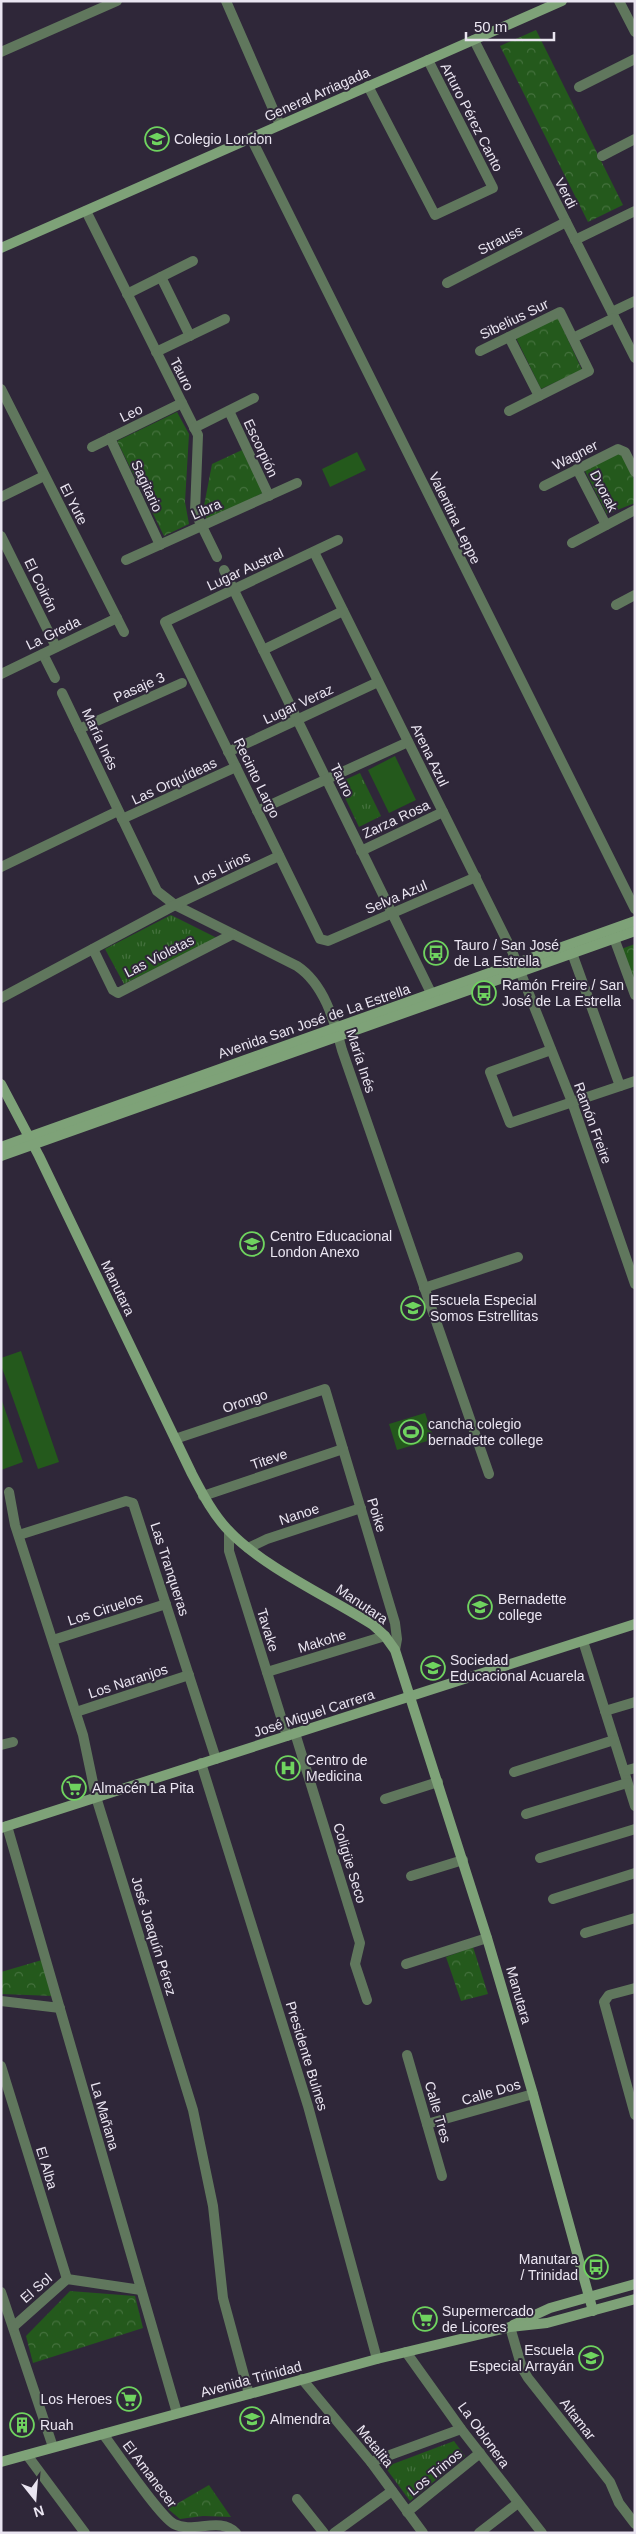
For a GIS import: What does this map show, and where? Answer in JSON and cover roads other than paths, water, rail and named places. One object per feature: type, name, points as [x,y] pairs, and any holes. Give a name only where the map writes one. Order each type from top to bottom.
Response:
[{"type":"main road","name":"General Arriagada","points":[[2,247],[562,1]]},
{"type":"main road","name":"Avenida San José de La Estrella","points":[[1,1156],[30,1141],[518,968],[635,921]]},
{"type":"main road","name":"Avenida San José de La Estrella","points":[[518,968],[572,953],[635,932]]},
{"type":"main road","name":"Manutara","points":[[1,1084],[204,1496],[229,1531],[248,1548],[372,1625],[386,1636],[394,1650],[411,1696],[487,1938],[533,2094],[592,2311]]},
{"type":"main road","name":"Avenida San José de La Estrella","points":[[1,1147],[30,1141]]},
{"type":"main road","name":"José Miguel Carrera","points":[[4,1827],[635,1624]]},
{"type":"main road","name":"Avenida Trinidad","points":[[510,2327],[539,2312],[635,2284]]},
{"type":"main road","name":"Avenida Trinidad","points":[[1,2462],[377,2359],[510,2327],[547,2323],[635,2299]]},
{"type":"street","points":[[1,52],[117,1]]},
{"type":"street","points":[[226,1],[280,125]]},
{"type":"street","points":[[619,1],[635,32]]},
{"type":"street","name":"Verdi","points":[[474,40],[635,358]]},
{"type":"street","points":[[579,87],[635,59]]},
{"type":"street","name":"Arturo Pérez Canto","points":[[368,86],[435,215],[493,188],[428,60]]},
{"type":"street","name":"Valentina Leppe","points":[[251,138],[635,909]]},
{"type":"street","points":[[602,156],[635,139]]},
{"type":"street","name":"Tauro","points":[[86,211],[198,435],[196,512],[217,557]]},
{"type":"street","points":[[575,240],[635,211]]},
{"type":"street","name":"Strauss","points":[[447,284],[566,222]]},
{"type":"street","points":[[127,294],[193,262]]},
{"type":"street","points":[[161,277],[190,336]]},
{"type":"street","points":[[509,411],[589,371],[573,338],[635,300]]},
{"type":"street","name":"Sibelius Sur","points":[[480,351],[560,312],[573,338]]},
{"type":"street","points":[[156,352],[225,318]]},
{"type":"street","points":[[509,336],[539,396]]},
{"type":"street","name":"El Yute","points":[[1,389],[124,632]]},
{"type":"street","points":[[194,428],[254,398]]},
{"type":"street","name":"Leo","points":[[92,447],[182,404]]},
{"type":"street","name":"Escorpión","points":[[229,411],[269,496]]},
{"type":"street","name":"Sagitario","points":[[110,438],[160,545]]},
{"type":"street","name":"Wagner","points":[[544,486],[618,448],[625,452],[635,472]]},
{"type":"street","name":"Dvorak","points":[[577,469],[606,525]]},
{"type":"street","points":[[1,497],[44,476]]},
{"type":"street","name":"Libra","points":[[126,560],[297,484]]},
{"type":"street","points":[[572,543],[635,510]]},
{"type":"street","name":"El Coirón","points":[[1,536],[56,647]]},
{"type":"street","name":"Lugar Austral","points":[[165,622],[338,540]]},
{"type":"street","name":"Arena Azul","points":[[314,552],[476,877],[518,968]]},
{"type":"street","name":"Tauro","points":[[224,570],[433,998]]},
{"type":"street","points":[[616,605],[635,596]]},
{"type":"street","points":[[263,650],[343,611]]},
{"type":"street","name":"La Greda","points":[[1,674],[117,618]]},
{"type":"street","name":"Recinto Largo","points":[[165,622],[320,940],[328,942]]},
{"type":"street","points":[[43,654],[55,678]]},
{"type":"street","name":"Lugar Veraz","points":[[228,752],[378,682]]},
{"type":"street","name":"Pasaje 3","points":[[80,729],[182,683]]},
{"type":"street","name":"María Inés","points":[[62,693],[157,891],[175,905],[297,966],[309,975],[332,1013],[424,1288],[489,1474]]},
{"type":"street","points":[[257,811],[408,742]]},
{"type":"street","name":"Las Orquídeas","points":[[1,867],[236,767]]},
{"type":"street","name":"Zarza Rosa","points":[[361,851],[443,812]]},
{"type":"street","name":"Los Lirios","points":[[175,905],[279,856]]},
{"type":"street","name":"Selva Azul","points":[[328,942],[476,877]]},
{"type":"street","points":[[1,998],[175,905]]},
{"type":"street","name":"Las Violetas","points":[[94,949],[113,990],[118,993],[233,934]]},
{"type":"street","points":[[614,938],[635,995]]},
{"type":"street","points":[[572,953],[620,1086]]},
{"type":"street","name":"Ramón Freire","points":[[518,968],[572,1102],[635,1284]]},
{"type":"street","points":[[551,1050],[490,1072],[510,1123],[635,1081]]},
{"type":"street","points":[[424,1288],[518,1256]]},
{"type":"street","name":"Orongo","points":[[175,1439],[324,1389]]},
{"type":"street","name":"Poike","points":[[324,1389],[395,1623],[397,1638],[394,1650]]},
{"type":"street","name":"Titeve","points":[[204,1496],[343,1449]]},
{"type":"street","name":"José Joaquín Pérez","points":[[10,1492],[19,1536],[76,1712],[87,1752],[96,1797],[193,2110],[213,2206],[223,2298],[249,2394]]},
{"type":"street","name":"Las Tranqueras","points":[[19,1536],[126,1501],[131,1502],[136,1507],[216,1759]]},
{"type":"street","name":"Nanoe","points":[[248,1548],[267,1539],[361,1508]]},
{"type":"street","name":"Tavake","points":[[229,1531],[230,1551],[267,1672],[291,1734]]},
{"type":"street","name":"Los Ciruelos","points":[[53,1640],[166,1604]]},
{"type":"street","name":"Makohe","points":[[267,1672],[386,1636]]},
{"type":"street","points":[[583,1641],[635,1806]]},
{"type":"street","name":"Los Naranjos","points":[[76,1712],[189,1675]]},
{"type":"street","points":[[605,1712],[635,1702]]},
{"type":"street","name":"Coligüe Seco","points":[[291,1734],[360,1943],[355,1964],[367,2000]]},
{"type":"street","points":[[514,1772],[614,1740]]},
{"type":"street","points":[[1,1745],[13,1742]]},
{"type":"street","name":"Presidente Bulnes","points":[[201,1764],[306,2098],[377,2359]]},
{"type":"street","points":[[624,1771],[635,1768]]},
{"type":"street","points":[[385,1799],[438,1782]]},
{"type":"street","points":[[526,1814],[628,1783]]},
{"type":"street","name":"La Mañana","points":[[4,1827],[60,2008],[177,2413]]},
{"type":"street","points":[[540,1858],[635,1829]]},
{"type":"street","points":[[411,1876],[463,1860]]},
{"type":"street","points":[[553,1899],[635,1873]]},
{"type":"street","points":[[585,1933],[635,1918]]},
{"type":"street","points":[[406,1964],[487,1938]]},
{"type":"street","points":[[635,1988],[609,1995],[604,2002],[633,2102],[635,2115]]},
{"type":"street","points":[[1,2001],[60,2008]]},
{"type":"street","name":"Calle Tres","points":[[408,2055],[442,2176]]},
{"type":"street","name":"El Alba","points":[[1,2066],[67,2279]]},
{"type":"street","name":"Calle Dos","points":[[427,2124],[533,2094]]},
{"type":"street","name":"El Sol","points":[[13,2326],[67,2279],[141,2290]]},
{"type":"street","points":[[1,2292],[53,2448]]},
{"type":"street","name":"Altamar","points":[[510,2327],[522,2368],[528,2378],[610,2482],[619,2502],[635,2524]]},
{"type":"street","name":"La Oblonera","points":[[406,2352],[461,2430],[542,2533]]},
{"type":"street","name":"Metalita","points":[[302,2379],[371,2462],[423,2533]]},
{"type":"street","points":[[371,2462],[461,2430]]},
{"type":"street","name":"El Amanecer","points":[[103,2434],[168,2520],[185,2527],[216,2525],[230,2531]]},
{"type":"street","name":"Los Trinos","points":[[408,2512],[480,2454]]},
{"type":"street","points":[[27,2455],[84,2533]]},
{"type":"street","points":[[334,2533],[392,2490]]},
{"type":"street","points":[[297,2500],[324,2533]]},
{"type":"street","points":[[479,2533],[518,2503]]},
{"type":"place","name":"Colegio London","points":[[157,139]]},
{"type":"place","name":"Tauro / San José de La Estrella","points":[[436,953]]},
{"type":"place","name":"Ramón Freire / San José de La Estrella","points":[[484,993]]},
{"type":"place","name":"Centro Educacional London Anexo","points":[[252,1244]]},
{"type":"place","name":"Escuela Especial Somos Estrellitas","points":[[413,1308]]},
{"type":"place","name":"cancha colegio bernadette college","points":[[411,1432]]},
{"type":"place","name":"Bernadette college","points":[[480,1607]]},
{"type":"place","name":"Sociedad Educacional Acuarela","points":[[433,1668]]},
{"type":"place","name":"Centro de Medicina","points":[[288,1768]]},
{"type":"place","name":"Almacén La Pita","points":[[74,1788]]},
{"type":"place","name":"Manutara / Trinidad","points":[[596,2267]]},
{"type":"place","name":"Supermercado de Licores","points":[[425,2319]]},
{"type":"place","name":"Escuela Especial Arrayán","points":[[591,2358]]},
{"type":"place","name":"Los Heroes","points":[[129,2399]]},
{"type":"place","name":"Almendra","points":[[252,2419]]},
{"type":"place","name":"Ruah","points":[[22,2425]]}]
